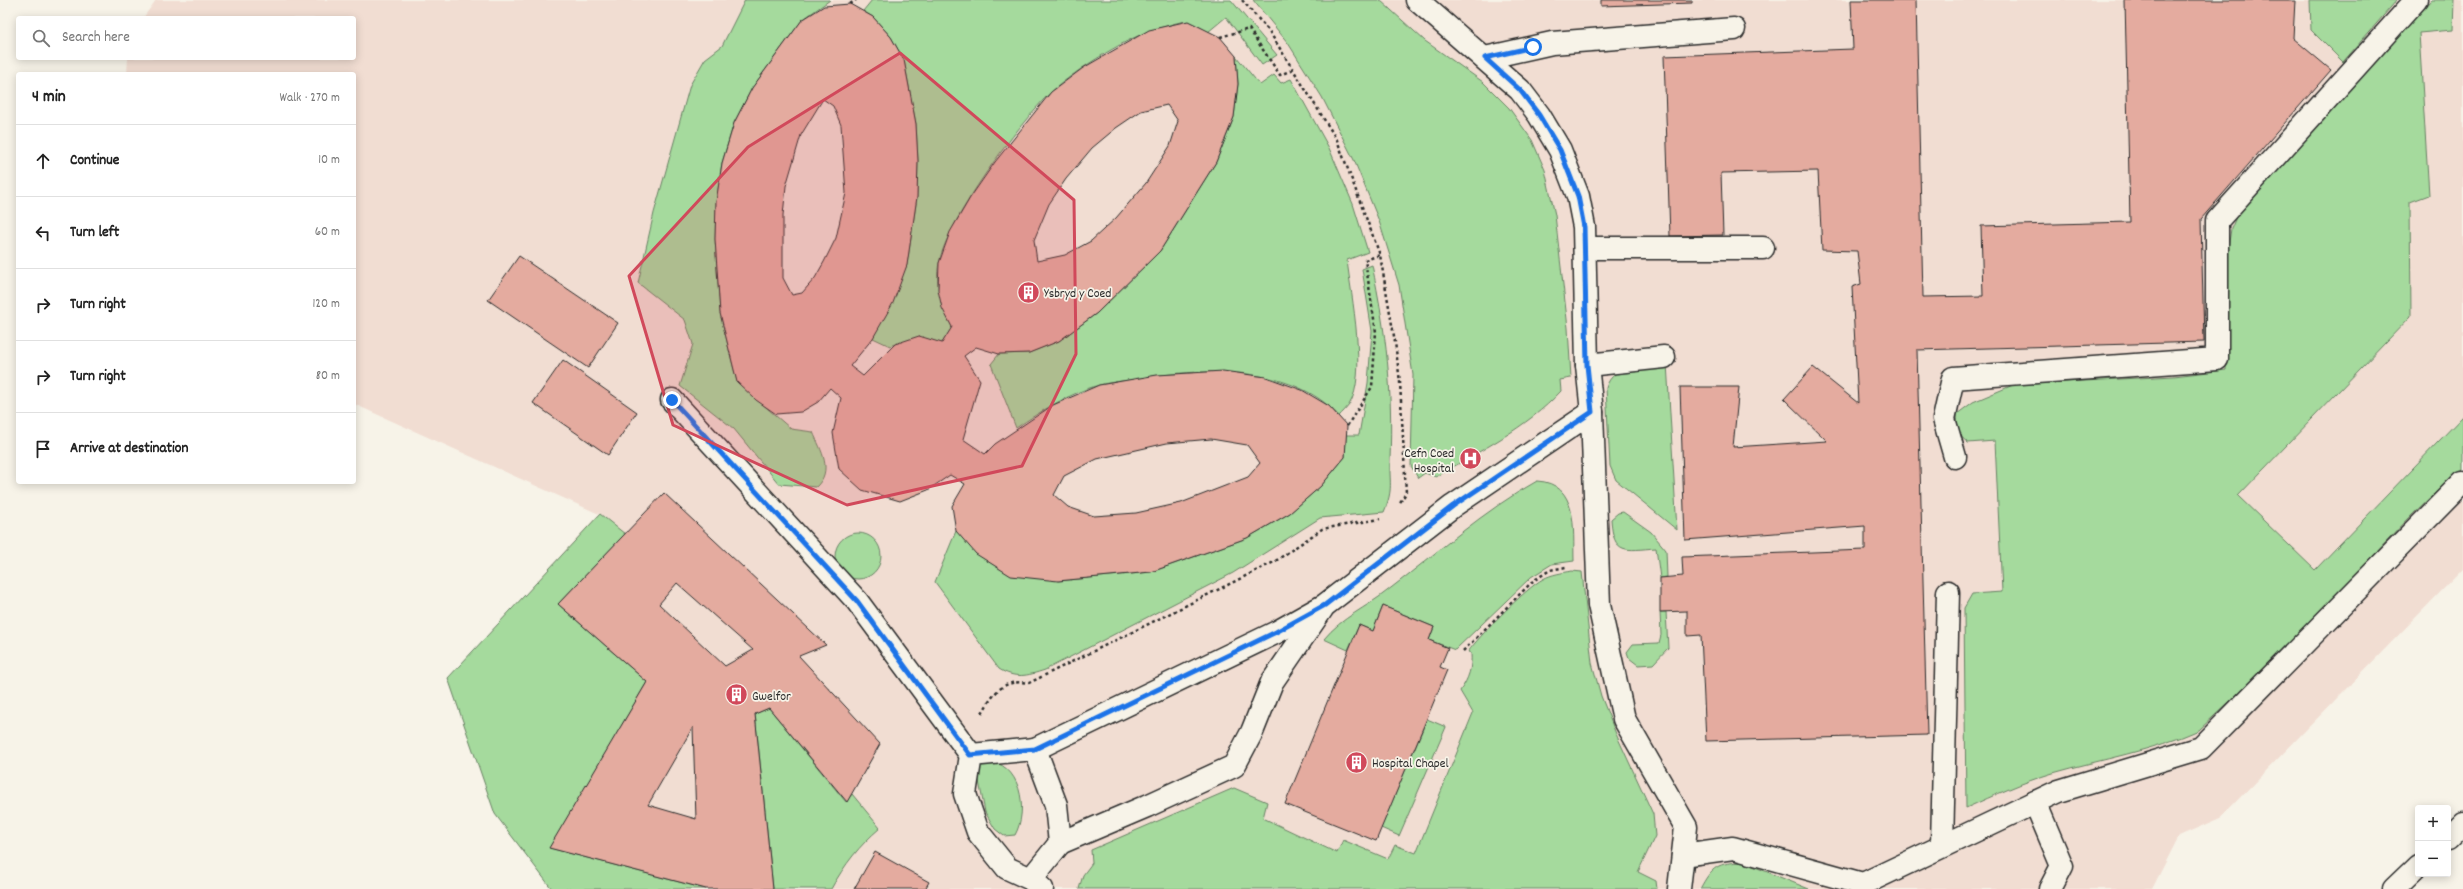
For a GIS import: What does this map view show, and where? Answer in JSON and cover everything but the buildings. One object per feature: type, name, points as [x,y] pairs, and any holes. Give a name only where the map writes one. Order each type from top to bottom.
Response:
[{"type":"street","points":[[1417,0],[1520,90],[1539,115],[1560,150],[1578,196],[1584,227],[1587,365],[1592,412],[1599,605],[1624,719],[1686,827],[1679,889]]},
{"type":"street","points":[[1956,457],[1944,418],[1953,378],[2217,359],[2217,221],[2416,0]]},
{"type":"street","points":[[1485,58],[1552,43],[1734,29]]},
{"type":"street","points":[[1585,248],[1763,248]]},
{"type":"street","points":[[1587,365],[1664,357]]},
{"type":"street","points":[[672,400],[857,601],[970,755],[965,794],[978,832],[1007,868],[1036,884],[1060,843],[1056,805],[1035,749]]},
{"type":"street","points":[[970,755],[1035,749],[1276,632],[1325,605],[1453,506],[1592,412]]},
{"type":"street","points":[[1683,855],[1733,848],[1863,884],[2059,791],[2201,748],[2463,482]]},
{"type":"street","points":[[1942,846],[1948,592]]},
{"type":"street","points":[[1060,843],[1147,806],[1234,766],[1252,732],[1272,682],[1325,605]]},
{"type":"street","points":[[2035,802],[2062,866],[2050,889]]},
{"type":"street","points":[[2451,836],[2463,824]]},
{"type":"street","points":[[2394,889],[2415,869]]},
{"type":"path","points":[[850,4],[856,0]]},
{"type":"path","points":[[1242,0],[1269,31],[1337,140],[1380,255],[1395,342],[1402,411],[1406,493],[1396,511]]},
{"type":"path","points":[[1220,37],[1249,28],[1280,74],[1294,69]]},
{"type":"path","points":[[1347,426],[1372,387],[1376,332],[1365,260],[1380,255]]},
{"type":"path","points":[[981,714],[1004,684],[1016,681],[1028,683],[1057,669],[1274,562],[1322,529],[1386,518]]},
{"type":"path","points":[[1463,651],[1533,581],[1550,570],[1572,566]]},
{"type":"highlighted area","points":[[900,53],[1074,200],[1076,354],[1022,466],[847,505],[673,425],[629,276],[748,147]]},
{"type":"shaded area","name":"Cefn Coed Hospital","points":[[156,0],[2463,0],[2463,569],[2220,818],[2179,836],[2152,889],[552,889],[495,814],[448,678],[599,514],[356,405],[356,72],[127,72],[128,60],[356,60],[356,16],[144,16]]},
{"type":"green space","points":[[745,0],[830,0],[802,20],[752,88],[734,123],[722,163],[716,202],[715,239],[720,313],[737,382],[791,429],[813,432],[822,453],[825,467],[821,481],[816,487],[779,484],[734,429],[680,386],[693,344],[685,320],[638,283],[654,213],[690,85],[705,59],[722,46]]},
{"type":"green space","points":[[872,0],[1231,0],[1277,55],[1262,65],[1226,17],[1208,32],[1192,23],[1183,22],[1150,31],[1120,45],[1104,54],[1062,83],[1037,106],[1004,148],[986,173],[955,222],[945,245],[939,263],[938,272],[938,288],[942,304],[952,327],[942,343],[895,344],[890,346],[873,338],[907,265],[917,197],[918,161],[916,124],[904,60],[891,37],[873,17],[863,11]]},
{"type":"green space","points":[[1253,0],[1380,0],[1425,41],[1483,82],[1509,108],[1532,140],[1545,170],[1555,215],[1568,328],[1571,378],[1560,380],[1561,391],[1548,404],[1518,428],[1436,477],[1425,473],[1418,478],[1411,466],[1413,375],[1399,285],[1379,221],[1354,160],[1322,97],[1288,43]]},
{"type":"green space","points":[[2310,0],[2397,0],[2343,62],[2311,30]]},
{"type":"green space","points":[[2432,0],[2454,0],[2453,30],[2419,33],[2429,195],[2410,202],[2411,316],[2238,496],[2315,570],[2463,416],[2463,469],[2429,498],[2303,630],[2199,730],[2163,744],[2053,773],[2009,789],[1966,808],[1964,608],[1972,594],[2002,592],[1995,441],[1968,443],[1958,434],[1957,414],[1973,402],[2013,385],[2174,376],[2226,370],[2225,269],[2231,229],[2243,201]]},
{"type":"green space","points":[[1236,56],[1260,85],[1274,75],[1281,83],[1291,79],[1329,148],[1353,204],[1368,252],[1347,260],[1357,335],[1358,356],[1355,392],[1349,405],[1339,416],[1319,399],[1296,386],[1270,378],[1215,372],[1187,373],[1160,375],[1113,382],[1088,388],[1056,403],[1016,428],[991,364],[999,354],[1029,353],[1059,341],[1097,313],[1160,251],[1216,162],[1234,117],[1238,84]]},
{"type":"green space","points":[[1372,265],[1385,338],[1389,385],[1391,434],[1390,491],[1384,512],[1320,518],[1233,573],[1045,670],[1021,676],[1010,674],[999,669],[935,582],[956,531],[1058,581],[1151,572],[1247,538],[1290,513],[1321,486],[1345,457],[1346,435],[1359,435],[1368,383],[1372,331],[1362,269]]},
{"type":"green space","points":[[1667,363],[1677,530],[1616,480],[1610,466],[1606,388],[1610,380],[1615,374],[1631,367]]},
{"type":"green space","points":[[1537,481],[1551,484],[1560,490],[1567,499],[1571,510],[1573,523],[1574,561],[1552,564],[1531,577],[1455,650],[1429,640],[1434,627],[1383,606],[1373,631],[1359,625],[1348,650],[1324,639],[1338,625],[1406,577],[1460,533],[1517,493]]},
{"type":"green space","points":[[1623,512],[1651,532],[1666,550],[1667,577],[1660,578],[1656,548],[1637,550],[1623,548],[1618,545],[1612,531],[1611,519],[1618,513]]},
{"type":"green space","points":[[600,514],[625,534],[558,604],[647,682],[550,848],[706,889],[552,889],[495,814],[448,678]]},
{"type":"green space","points":[[863,533],[875,539],[880,547],[880,565],[875,573],[867,578],[853,579],[841,573],[836,565],[835,551],[841,539],[849,534]]},
{"type":"green space","points":[[1572,571],[1582,572],[1592,663],[1601,696],[1616,734],[1653,814],[1655,836],[1638,872],[1656,881],[1657,889],[1079,889],[1083,875],[1092,863],[1091,850],[1234,788],[1267,802],[1263,818],[1337,853],[1343,840],[1388,859],[1395,845],[1416,853],[1473,713],[1460,691],[1466,682],[1470,668],[1471,653],[1468,652],[1503,613],[1535,584],[1550,576]]},
{"type":"green space","points":[[1660,612],[1666,612],[1668,648],[1653,664],[1638,665],[1629,658],[1627,652],[1633,644],[1659,643],[1661,635]]},
{"type":"green space","points":[[769,708],[846,802],[852,794],[880,828],[853,856],[831,889],[773,889],[755,714]]},
{"type":"green space","points":[[1427,719],[1446,727],[1399,836],[1381,828]]},
{"type":"green space","points":[[985,761],[997,763],[1007,769],[1014,778],[1019,789],[1021,813],[1019,825],[1015,835],[1004,836],[995,829],[985,812],[978,776],[979,768]]},
{"type":"green space","points":[[1743,862],[1809,889],[1700,889],[1708,875],[1717,867],[1727,863]]},
{"type":"place","name":"Ysbryd y Coed","points":[[1029,292]]},
{"type":"place","name":"Cefn Coed Hospital","points":[[1470,459]]},
{"type":"place","name":"Gwelfor","points":[[737,695]]},
{"type":"place","name":"Hospital Chapel","points":[[1356,762]]},
{"type":"route","points":[[672,400],[857,601],[970,755],[1035,749],[1276,632],[1325,605],[1453,506],[1592,412],[1587,365],[1584,227],[1578,196],[1560,150],[1539,115],[1520,90],[1485,58],[1533,47]]}]
